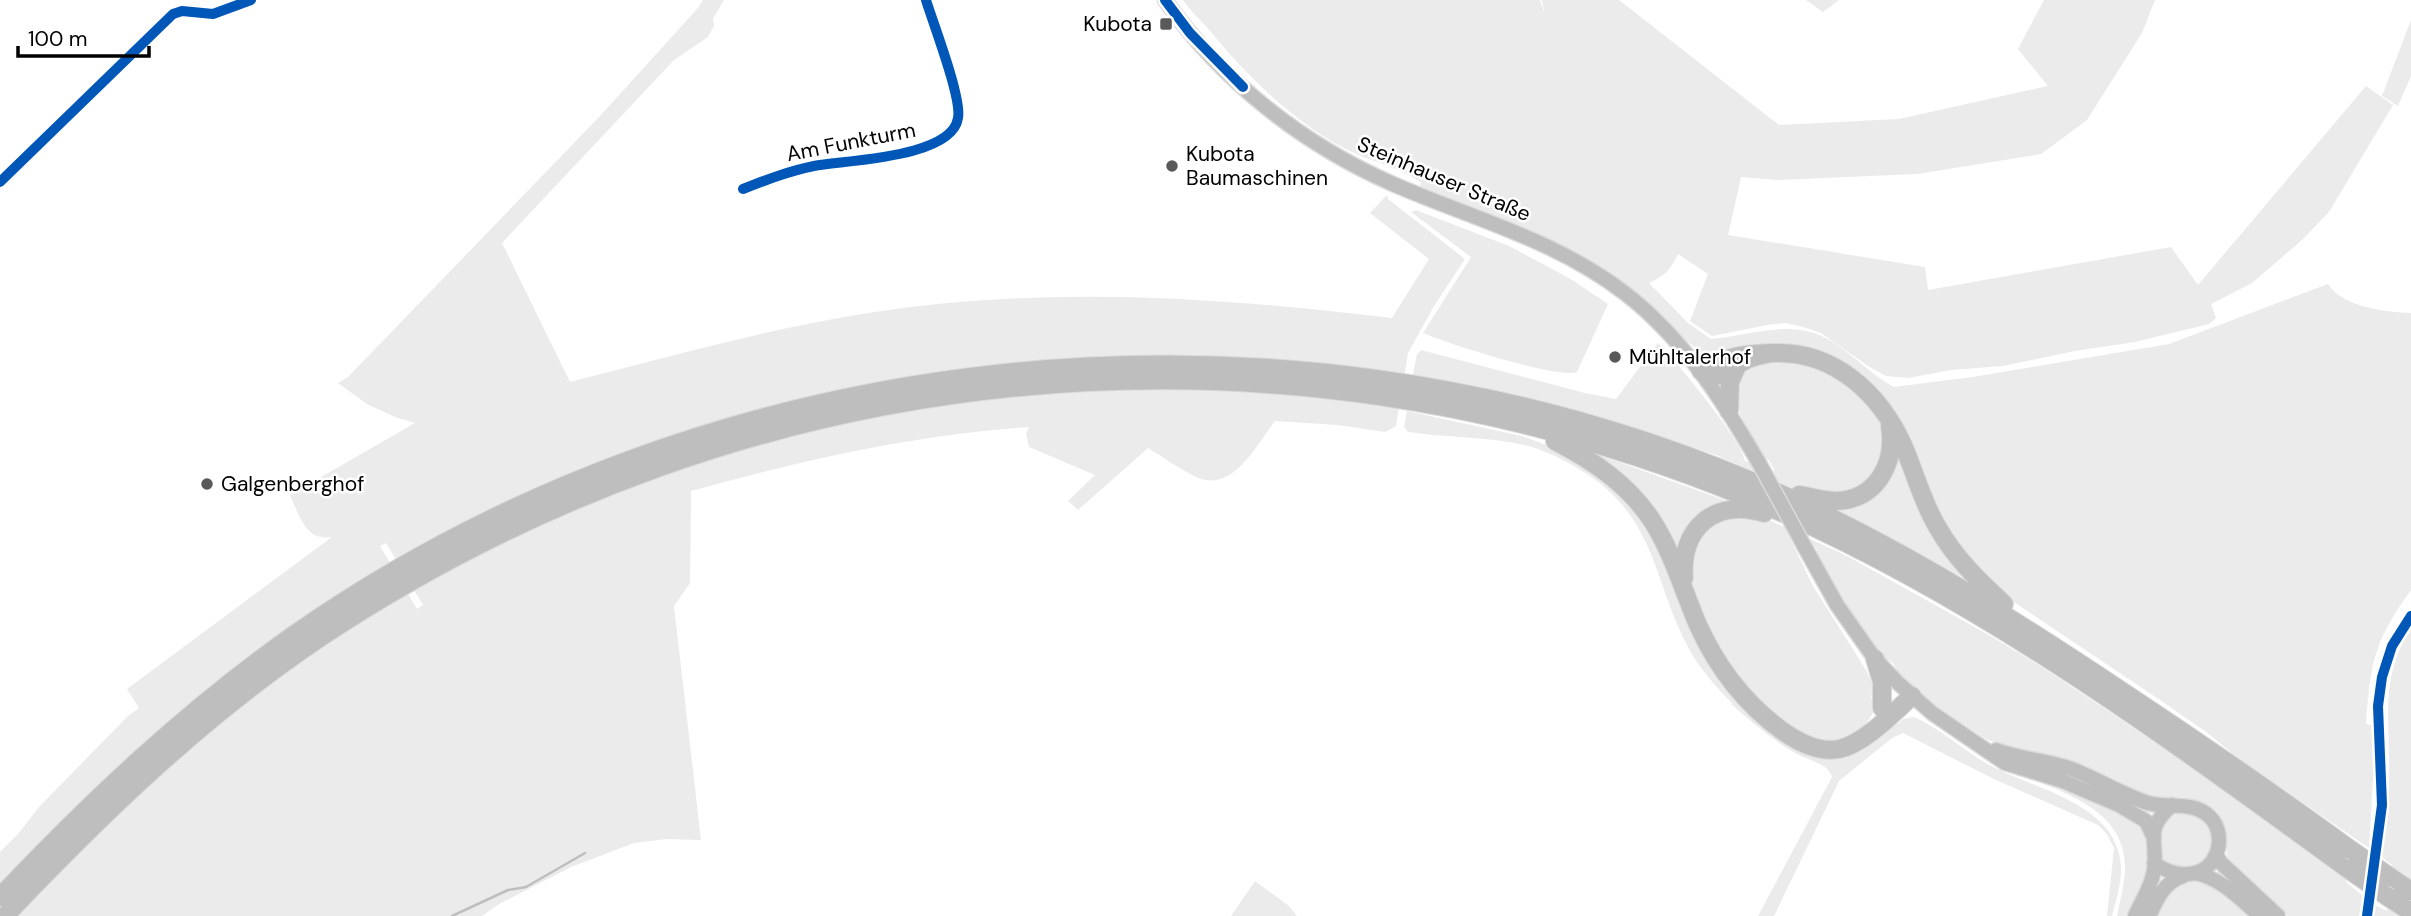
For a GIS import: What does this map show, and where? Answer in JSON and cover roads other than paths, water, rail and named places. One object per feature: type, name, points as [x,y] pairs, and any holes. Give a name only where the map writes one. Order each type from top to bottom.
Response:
[{"type":"highway","points":[[1701,371],[1709,376],[1721,376],[1749,358],[1771,353]]},
{"type":"highway","points":[[1701,371],[1733,356],[1801,354],[1831,365],[1860,384],[1879,405],[1902,442],[1931,516],[1947,543],[1978,581],[2032,631]]},
{"type":"highway","points":[[0,897],[86,808],[173,729],[262,658],[365,589],[484,522],[577,480],[680,441],[786,410],[930,381],[1061,367],[1188,364],[1308,370],[1420,385],[1513,403],[1647,442],[1762,486],[1849,526],[1953,582],[2032,631],[2256,781],[2411,891]]},
{"type":"highway","points":[[1729,411],[1730,382],[1737,366]]},
{"type":"highway","points":[[5,916],[135,785],[223,709],[315,641],[430,570],[489,539],[587,494],[689,456],[790,426],[852,412],[1002,388],[1128,380],[1249,382],[1348,391],[1454,408],[1518,422],[1618,450],[1747,498],[1819,531],[1957,605],[2092,688],[2411,912]]},
{"type":"highway","points":[[1518,422],[1586,458],[1606,471],[1633,496],[1663,539],[1704,638],[1722,668],[1751,704],[1776,726],[1801,742],[1820,749],[1841,748],[1863,736],[1912,696]]},
{"type":"highway","points":[[1762,486],[1829,500],[1850,499],[1862,494],[1875,485],[1887,468],[1891,447],[1889,423]]},
{"type":"highway","points":[[1686,592],[1684,568],[1687,544],[1696,530],[1713,515],[1745,509],[1759,511],[1819,531]]},
{"type":"highway","points":[[1875,659],[1882,682],[1882,708]]},
{"type":"highway","points":[[1863,736],[1882,708],[1896,696],[1912,696]]},
{"type":"main road","name":"Steinhauser Straße","points":[[1165,0],[1207,51],[1242,87],[1313,142],[1391,183],[1539,241],[1585,266],[1628,296],[1661,325],[1701,371],[1729,411],[1837,606],[1875,659],[1912,696],[1975,742]]},
{"type":"main road","points":[[1975,742],[2012,755],[2070,768],[2152,804],[2192,807],[2210,817],[2219,835],[2217,855],[2210,864],[2171,881],[2149,916]]},
{"type":"main road","points":[[1975,742],[2014,767],[2063,781],[2119,806],[2149,825],[2154,838]]},
{"type":"main road","points":[[2135,916],[2152,878],[2156,822],[2172,805]]},
{"type":"main road","points":[[2217,855],[2221,863],[2278,916]]},
{"type":"main road","points":[[2154,863],[2169,873],[2207,876],[2222,884],[2260,916]]},
{"type":"street","points":[[0,182],[181,5],[205,14],[226,5],[251,0]]},
{"type":"street","name":"Am Funkturm","points":[[743,189],[811,167],[931,146],[950,133],[958,118],[957,100],[926,0]]},
{"type":"street","points":[[2367,916],[2382,805],[2378,706],[2382,677],[2392,646],[2411,616]]},
{"type":"waterway","points":[[452,916],[508,890],[526,887],[585,853]]},
{"type":"place","name":"Kubota","points":[[1166,24]]},
{"type":"place","name":"Kubota Baumaschinen","points":[[1172,166]]},
{"type":"place","name":"Mühltalerhof","points":[[1615,357]]},
{"type":"place","name":"Galgenberghof","points":[[207,484]]}]
